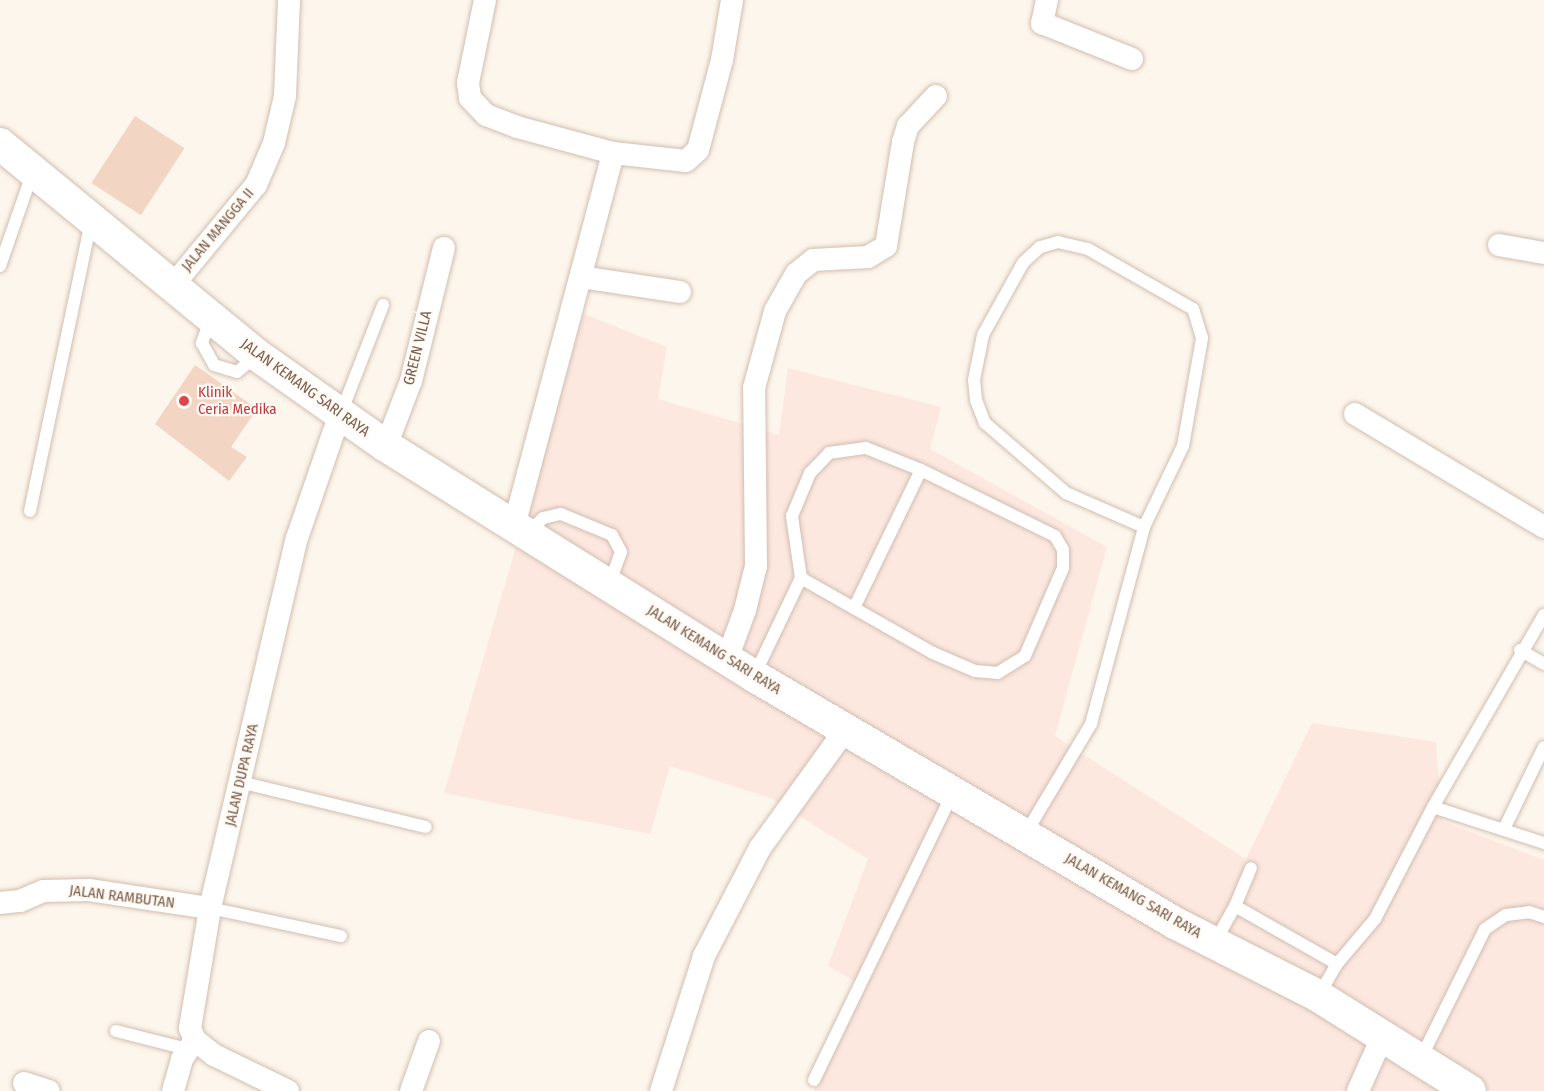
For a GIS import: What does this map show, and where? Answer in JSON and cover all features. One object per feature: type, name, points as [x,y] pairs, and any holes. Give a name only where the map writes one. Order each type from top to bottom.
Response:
[{"type":"main road","name":"JALAN KEMANG SARI RAYA","points":[[0,144],[174,284],[257,355],[386,446],[754,676],[1215,944],[1318,996],[1421,1058],[1470,1091]]},
{"type":"street","name":"JALAN MANGGA II","points":[[174,284],[256,185],[274,143],[285,96],[289,0]]},
{"type":"street","points":[[485,0],[468,83],[475,106],[486,115],[516,127],[613,153],[686,161],[698,150],[722,60],[732,0]]},
{"type":"street","points":[[1047,0],[1042,23],[1132,59]]},
{"type":"street","points":[[727,659],[746,610],[756,566],[754,388],[775,311],[796,274],[813,260],[868,257],[886,246],[903,142],[908,126],[936,96]]},
{"type":"street","points":[[521,530],[613,153]]},
{"type":"street","points":[[1499,245],[1544,253]]},
{"type":"street","name":"GREEN VILLA","points":[[386,446],[411,381],[444,248]]},
{"type":"street","points":[[581,277],[680,292]]},
{"type":"street","name":"JALAN DUPA RAYA","points":[[188,1049],[191,1017],[210,908],[297,538],[340,414]]},
{"type":"street","points":[[1355,414],[1544,527]]},
{"type":"street","points":[[661,1091],[704,956],[760,848],[845,730]]},
{"type":"street","name":"JALAN RAMBUTAN","points":[[0,903],[20,901],[43,891],[88,890],[210,908]]},
{"type":"street","points":[[1358,1091],[1383,1035]]},
{"type":"street","points":[[411,1091],[429,1041]]},
{"type":"street","points":[[173,1091],[188,1049],[214,1056],[283,1090]]},
{"type":"street","points":[[24,1083],[49,1091]]},
{"type":"lane","points":[[0,266],[33,171]]},
{"type":"lane","points":[[30,510],[92,218]]},
{"type":"lane","points":[[1026,833],[1091,724],[1144,527],[1183,446],[1202,338],[1200,324],[1193,309],[1088,249],[1058,242],[1040,247],[1023,263],[983,335],[974,380],[976,400],[985,423],[1065,493],[1144,527]]},
{"type":"lane","points":[[340,414],[384,305]]},
{"type":"lane","points":[[754,676],[801,578],[792,516],[810,473],[828,453],[866,448],[921,470],[1055,536],[1063,550],[1063,568],[1025,656],[1006,671],[975,671],[933,653],[801,578]]},
{"type":"lane","points":[[854,608],[921,470]]},
{"type":"lane","points":[[521,530],[543,518],[561,514],[612,535],[621,552],[609,585]]},
{"type":"lane","points":[[1318,996],[1337,964],[1375,919],[1433,807],[1520,650],[1544,615]]},
{"type":"lane","points":[[1520,650],[1544,664]]},
{"type":"lane","points":[[1504,829],[1544,747]]},
{"type":"lane","points":[[240,782],[426,826]]},
{"type":"lane","points":[[814,1080],[953,792]]},
{"type":"lane","points":[[1433,807],[1544,843]]},
{"type":"lane","points":[[1215,944],[1235,906],[1251,868]]},
{"type":"lane","points":[[1235,906],[1337,964]]},
{"type":"lane","points":[[210,908],[341,936]]},
{"type":"lane","points":[[1421,1058],[1485,929],[1506,915],[1529,912],[1544,917]]},
{"type":"lane","points":[[116,1031],[188,1049]]},
{"type":"shaded area","points":[[584,314],[667,347],[658,399],[779,435],[788,368],[941,407],[930,449],[1107,547],[1055,736],[1246,859],[1312,723],[1436,742],[1442,821],[1544,860],[1544,1091],[814,1091],[858,983],[828,966],[868,859],[771,798],[670,766],[650,834],[444,793]]},
{"type":"building","points":[[135,116],[184,148],[141,215],[91,183]]},
{"type":"building","points":[[195,365],[257,409],[231,447],[247,457],[229,481],[155,424]]},
{"type":"place","name":"Klinik Ceria Medika","points":[[184,401]]}]
